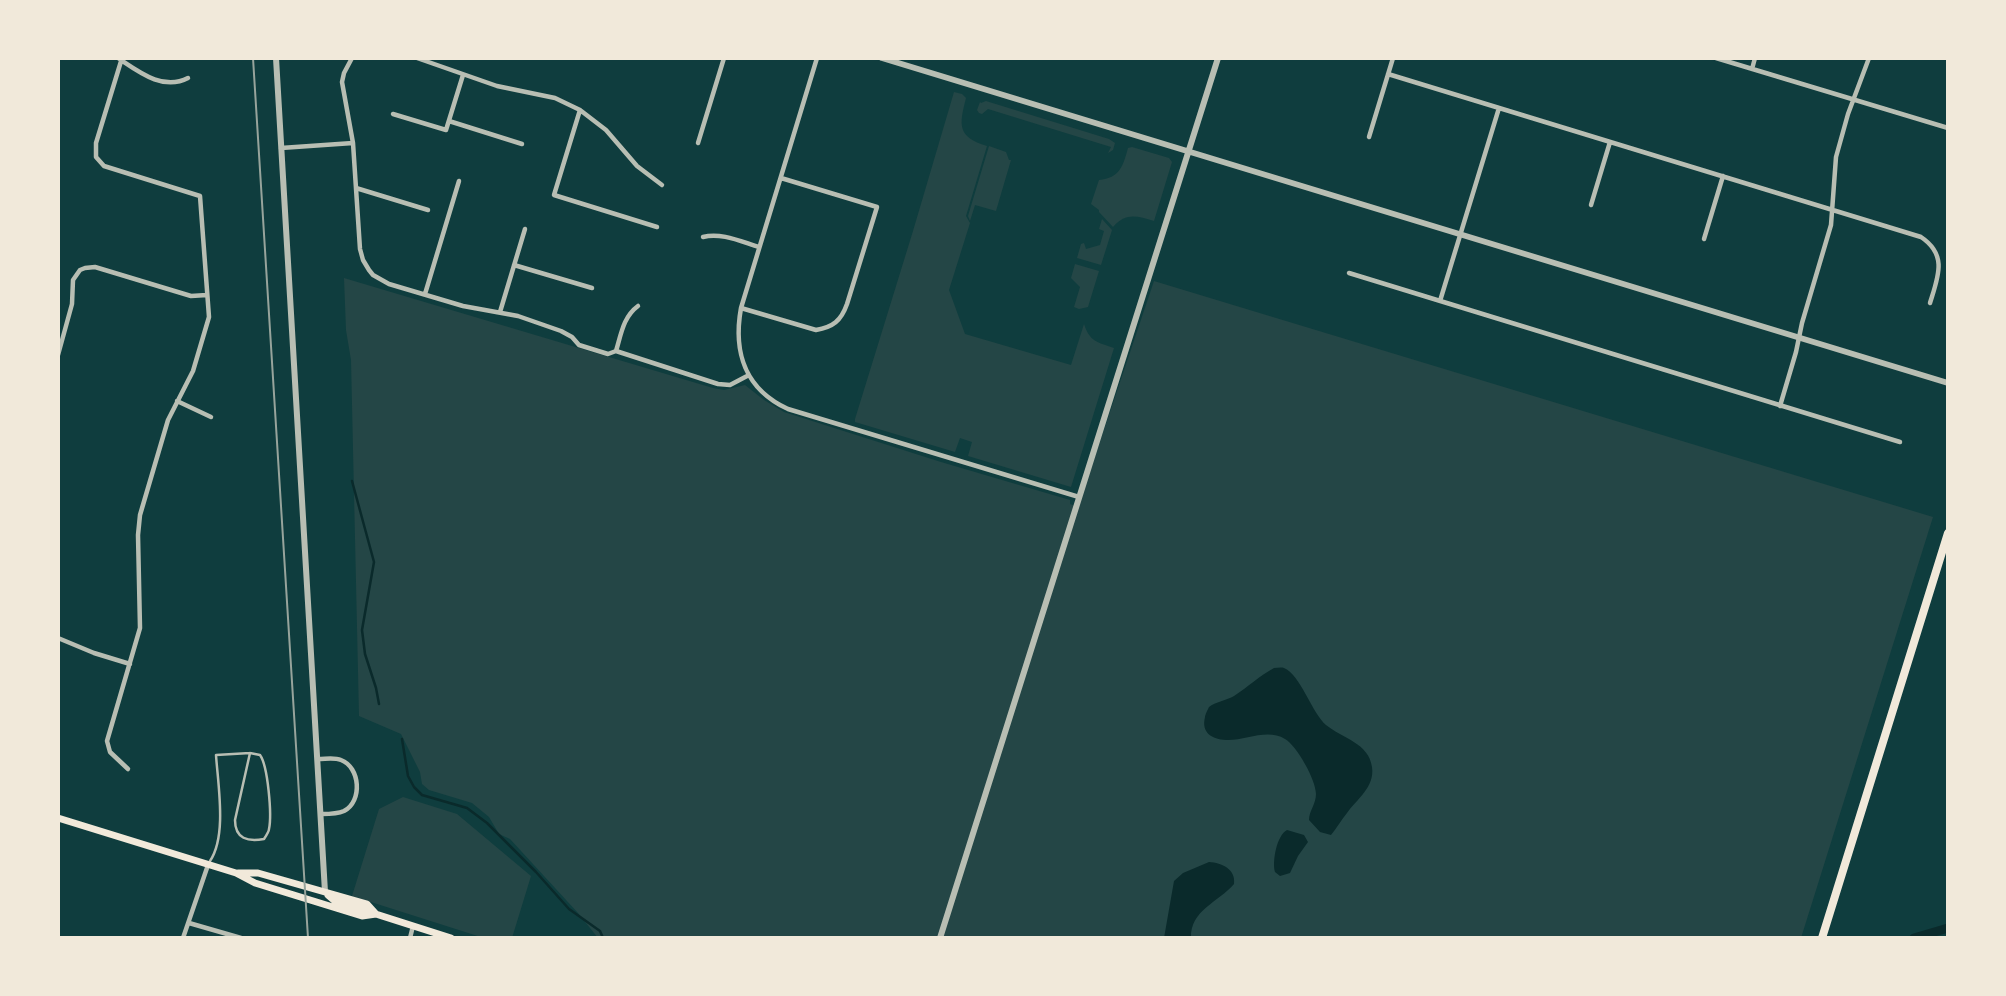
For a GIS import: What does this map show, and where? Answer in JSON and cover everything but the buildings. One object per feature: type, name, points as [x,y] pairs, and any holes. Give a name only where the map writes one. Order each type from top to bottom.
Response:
[{"type":"main road","points":[[1822,938],[1948,533]]},
{"type":"main road","points":[[58,818],[236,873],[255,883],[362,916],[376,914]]},
{"type":"main road","points":[[236,873],[258,873],[325,892],[335,901],[451,938]]},
{"type":"street","points":[[128,769],[110,752],[107,741],[138,639],[141,620],[138,525],[169,421],[193,371],[209,317],[200,196],[104,166],[96,157],[96,143],[120,58],[132,69],[169,84],[188,78]]},
{"type":"street","points":[[276,58],[325,892]]},
{"type":"street","points":[[352,58],[342,82],[353,144],[360,249],[369,270],[380,280],[476,309],[538,322],[572,337],[579,345],[608,354],[615,351],[718,384],[730,385],[749,375]]},
{"type":"street","points":[[417,58],[497,86],[555,99],[580,110],[606,131],[637,166],[662,185]]},
{"type":"street","points":[[698,143],[724,58]]},
{"type":"street","points":[[817,58],[737,326],[742,362],[749,375],[768,396],[788,408],[1079,497]]},
{"type":"street","points":[[883,58],[1948,383]]},
{"type":"street","points":[[940,938],[1218,58]]},
{"type":"street","points":[[1369,137],[1393,58]]},
{"type":"street","points":[[1716,58],[1948,128]]},
{"type":"street","points":[[1752,69],[1755,58]]},
{"type":"street","points":[[1780,406],[1831,225],[1836,157],[1869,58]]},
{"type":"street","points":[[1388,74],[1910,233],[1928,242],[1937,254],[1938,274],[1930,303]]},
{"type":"street","points":[[393,114],[446,130],[463,75]]},
{"type":"street","points":[[1440,301],[1499,108]]},
{"type":"street","points":[[580,110],[554,195],[657,226]]},
{"type":"street","points":[[449,121],[522,144]]},
{"type":"street","points":[[1591,205],[1610,142]]},
{"type":"street","points":[[281,148],[353,144]]},
{"type":"street","points":[[1704,239],[1723,176]]},
{"type":"street","points":[[741,308],[816,330],[835,324],[847,304],[877,207],[781,178]]},
{"type":"street","points":[[425,294],[459,181]]},
{"type":"street","points":[[356,188],[428,210]]},
{"type":"street","points":[[500,312],[525,229]]},
{"type":"street","points":[[703,237],[720,236],[760,247]]},
{"type":"street","points":[[514,265],[592,288]]},
{"type":"street","points":[[58,355],[72,304],[73,280],[80,270],[95,267],[191,296],[207,295]]},
{"type":"street","points":[[1349,272],[1900,442]]},
{"type":"street","points":[[615,351],[625,320],[638,306]]},
{"type":"street","points":[[177,401],[211,417]]},
{"type":"street","points":[[58,638],[130,664]]},
{"type":"street","points":[[318,759],[335,758],[347,763],[353,771],[356,784],[354,801],[347,809],[322,814]]},
{"type":"street","points":[[183,938],[208,864]]},
{"type":"street","points":[[189,923],[241,938]]},
{"type":"street","points":[[410,938],[413,926]]},
{"type":"lane","points":[[208,864],[216,853],[220,834],[216,755],[250,753],[260,755],[265,761],[269,830],[264,839],[255,841],[246,840],[235,829],[250,753]]},
{"type":"shaded area","points":[[954,92],[966,98],[962,116],[965,134],[987,146],[966,216],[970,223],[949,290],[965,334],[1071,365],[1084,324],[1092,338],[1114,348],[1071,487],[968,456],[972,442],[960,438],[955,452],[855,422]]},
{"type":"shaded area","points":[[986,101],[1109,139],[1115,143],[1113,150],[1108,153],[1111,147],[988,109],[982,114],[979,113],[977,110],[980,102]]},
{"type":"shaded area","points":[[989,146],[1006,152],[1011,160],[996,211],[975,205],[970,221],[968,216]]},
{"type":"shaded area","points":[[1128,148],[1169,158],[1172,162],[1154,221],[1127,217],[1113,227],[1091,204],[1099,180],[1116,174]]},
{"type":"shaded area","points":[[1102,219],[1112,230],[1101,265],[1077,258],[1081,244],[1084,243],[1086,249],[1100,245],[1104,231],[1099,229]]},
{"type":"shaded area","points":[[1075,264],[1099,271],[1088,307],[1079,309],[1074,307],[1080,287],[1071,278]]},
{"type":"shaded area","points":[[344,278],[713,388],[724,390],[745,385],[784,412],[1070,500],[1070,504],[1078,507],[1154,281],[1933,517],[1801,938],[598,938],[510,839],[499,834],[489,817],[472,803],[429,790],[422,784],[420,772],[401,734],[359,716],[351,360],[346,330]]},
{"type":"shaded area","points":[[1274,668],[1283,668],[1290,672],[1326,725],[1354,742],[1370,759],[1372,774],[1368,787],[1331,835],[1320,832],[1309,820],[1316,798],[1315,788],[1305,764],[1290,743],[1271,735],[1221,739],[1212,737],[1206,731],[1204,723],[1209,707],[1234,696]]},
{"type":"shaded area","points":[[403,797],[457,814],[531,876],[512,938],[484,938],[352,896],[379,809]]},
{"type":"shaded area","points":[[1287,830],[1304,835],[1308,842],[1290,873],[1280,876],[1275,872],[1275,855],[1280,837]]},
{"type":"shaded area","points":[[1209,862],[1227,868],[1233,874],[1234,884],[1200,913],[1192,928],[1191,938],[1164,938],[1174,881],[1183,873]]},
{"type":"waterway","points":[[352,481],[374,562],[362,630],[365,654],[379,704]]},
{"type":"waterway","points":[[402,739],[408,776],[422,795],[467,808],[487,823],[569,909],[600,931],[603,938]]},
{"type":"waterway","points":[[1914,938],[1948,928]]},
{"type":"tram line","points":[[253,58],[308,938]]}]
